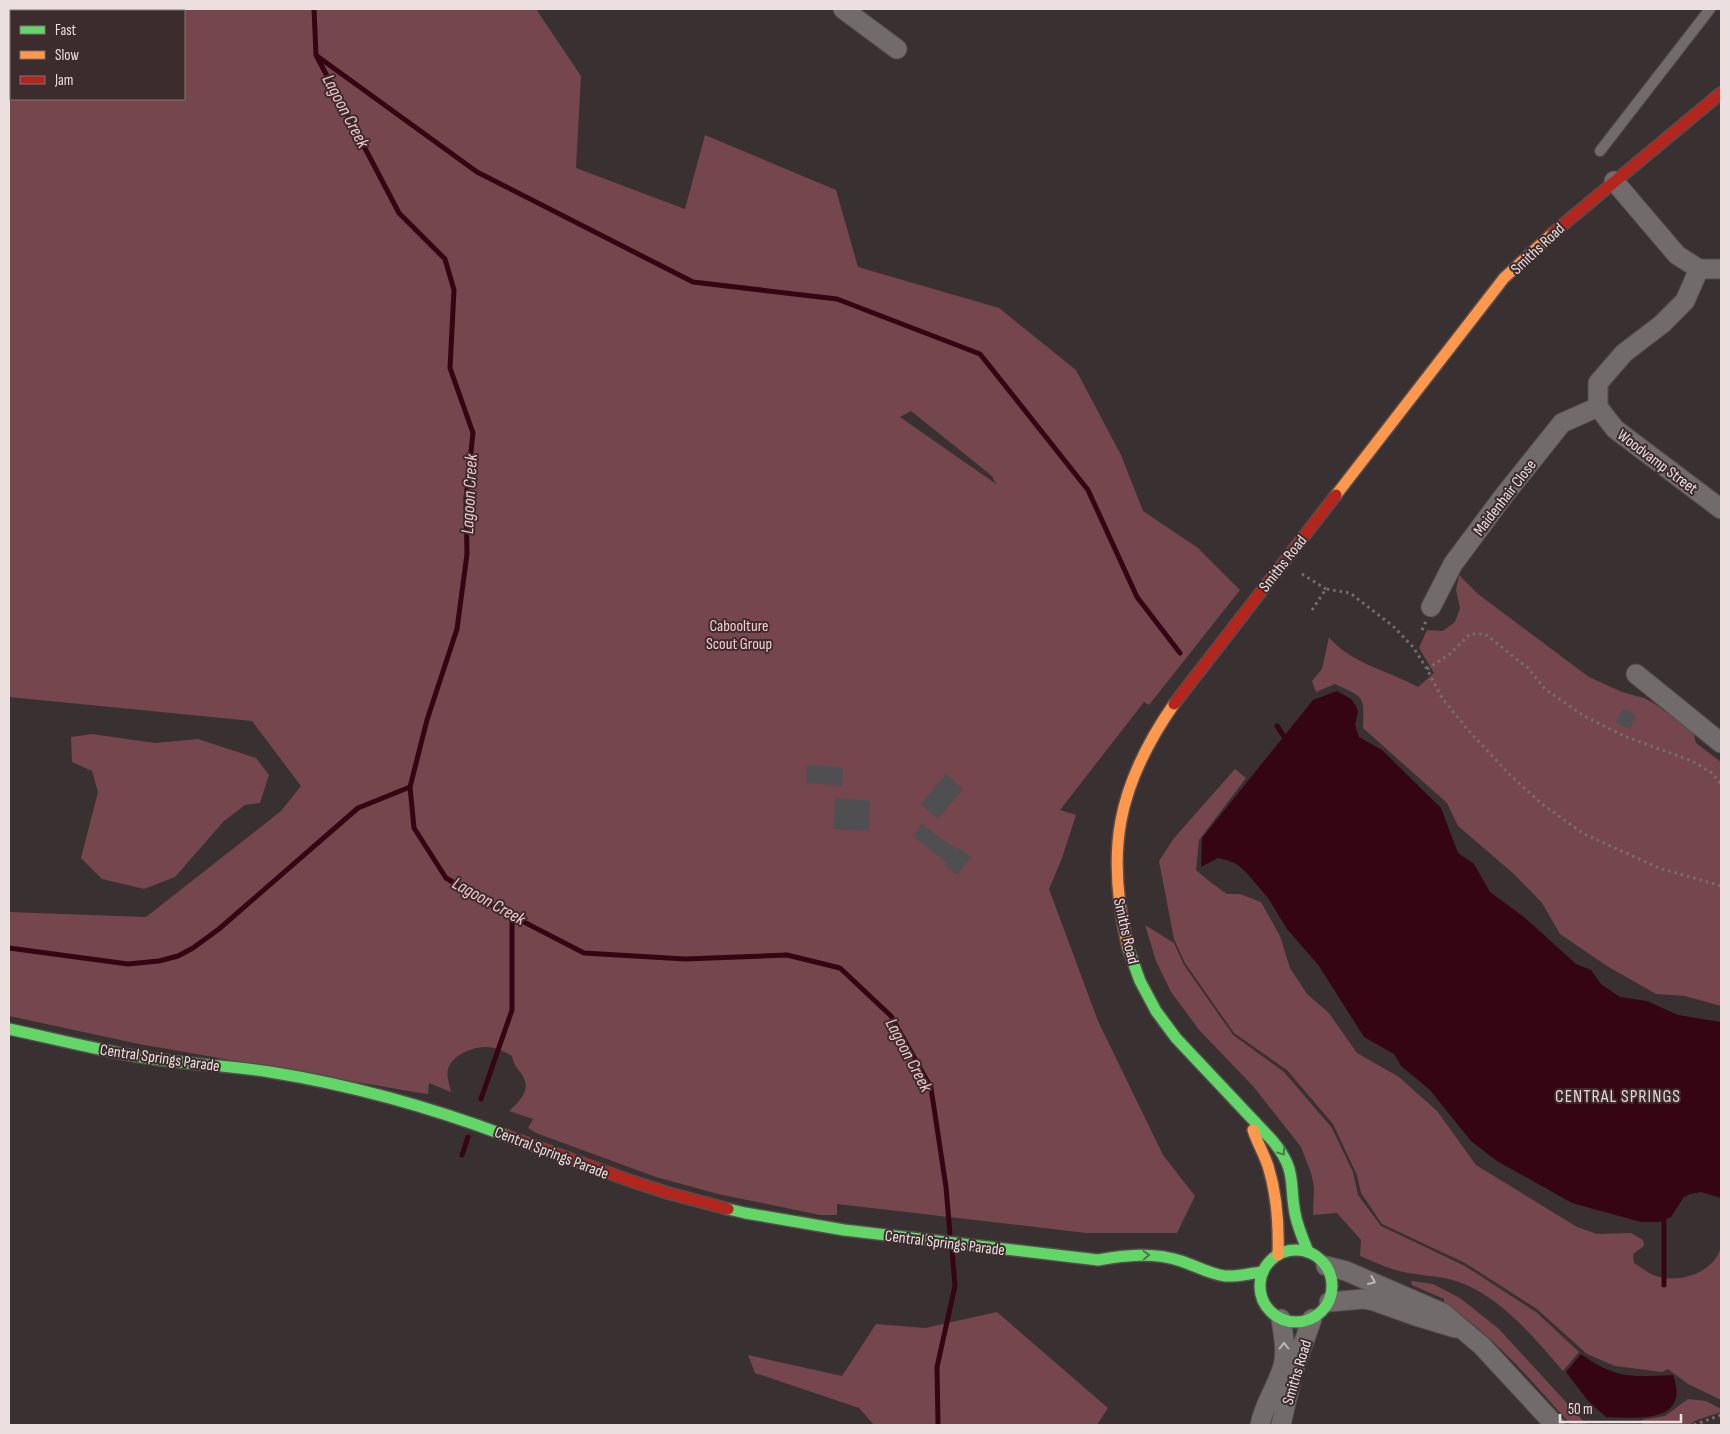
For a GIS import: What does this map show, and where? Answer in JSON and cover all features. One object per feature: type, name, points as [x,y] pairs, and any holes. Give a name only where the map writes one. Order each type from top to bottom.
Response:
[{"type":"main road","name":"Smiths Road","points":[[1308,1252],[1294,1211],[1294,1182],[1290,1166],[1281,1150],[1219,1082],[1174,1037],[1153,1006],[1134,968],[1127,947],[1118,904],[1116,864],[1120,823],[1131,782],[1149,741],[1178,698],[1494,291],[1508,275],[1567,220],[1721,93]]},
{"type":"main road","name":"Central Springs Parade","points":[[9,1029],[135,1056],[268,1072],[350,1088],[427,1107],[590,1167],[668,1193],[706,1204],[791,1222],[1098,1260],[1113,1257],[1153,1255],[1183,1261],[1211,1273],[1224,1276],[1263,1272]]},
{"type":"main road","name":"Smiths Road","points":[[1249,1116],[1255,1138],[1268,1166],[1274,1187],[1279,1226],[1278,1255]]},
{"type":"main road","points":[[1293,1251],[1308,1252],[1326,1266],[1331,1278],[1332,1290],[1329,1302],[1322,1312],[1312,1319],[1302,1322],[1291,1322],[1281,1319],[1258,1300],[1263,1272],[1269,1262],[1278,1255],[1293,1251]]},
{"type":"main road","name":"Central Springs Parade","points":[[1098,1260],[1121,1269]]},
{"type":"street","points":[[843,9],[897,49]]},
{"type":"street","points":[[1614,181],[1677,255],[1699,269],[1721,269]]},
{"type":"street","points":[[1598,407],[1598,383],[1624,353],[1662,324],[1685,301],[1699,269]]},
{"type":"street","name":"Woodvamp Street","points":[[1598,407],[1614,429],[1721,508]]},
{"type":"street","name":"Maidenhair Close","points":[[1431,607],[1453,564],[1502,498],[1562,423],[1598,407]]},
{"type":"street","points":[[1636,674],[1721,743]]},
{"type":"street","points":[[1326,1266],[1346,1270],[1443,1313],[1482,1346],[1555,1425]]},
{"type":"street","points":[[1329,1302],[1363,1299],[1374,1301],[1419,1318],[1461,1330]]},
{"type":"street","name":"Smiths Road","points":[[1260,1425],[1264,1408],[1284,1364],[1284,1337],[1281,1319]]},
{"type":"street","name":"Smiths Road","points":[[1280,1425],[1293,1372],[1312,1319]]},
{"type":"lane","points":[[1600,152],[1710,9]]},
{"type":"path","points":[[1302,574],[1326,589],[1350,593],[1393,626],[1413,647],[1428,669],[1442,698],[1469,731],[1510,775],[1542,804],[1592,838],[1659,868],[1721,886]]},
{"type":"path","points":[[1312,610],[1326,589]]},
{"type":"path","points":[[1428,669],[1450,654],[1470,634],[1485,634],[1528,668],[1545,689],[1584,716],[1624,736],[1692,761],[1712,773],[1721,784]]},
{"type":"path","points":[[1694,1425],[1721,1415]]},
{"type":"green space","name":"Caboolture Scout Group","points":[[9,9],[536,9],[581,76],[576,168],[685,209],[705,135],[836,190],[858,267],[999,308],[1076,370],[1121,455],[1143,511],[1198,548],[1240,590],[1149,705],[1144,702],[1060,810],[1076,815],[1062,858],[1049,889],[1098,1021],[1163,1155],[1195,1196],[1177,1233],[1086,1233],[837,1204],[837,1215],[820,1215],[718,1194],[656,1177],[536,1133],[528,1128],[533,1119],[509,1111],[519,1102],[524,1094],[525,1081],[512,1056],[503,1051],[488,1047],[467,1051],[455,1058],[448,1069],[451,1092],[429,1083],[428,1094],[139,1044],[9,1016],[9,912],[146,917],[281,811],[301,786],[252,721],[9,697]],"holes":[[[911,411],[992,476],[996,484],[900,417]]]},
{"type":"green space","points":[[1459,575],[1478,594],[1589,677],[1655,704],[1693,732],[1696,743],[1721,762],[1721,1006],[1685,996],[1656,994],[1607,966],[1560,934],[1542,903],[1514,874],[1458,826],[1447,803],[1363,728],[1362,703],[1357,695],[1335,684],[1316,692],[1312,681],[1322,669],[1329,637],[1348,654],[1418,687],[1434,673],[1419,648],[1427,630],[1443,631],[1455,622],[1460,608],[1456,590]]},
{"type":"green space","points":[[92,734],[155,743],[198,739],[256,758],[269,775],[260,803],[245,805],[224,821],[175,877],[144,889],[102,879],[81,858],[98,792],[92,771],[72,762],[71,737]]},
{"type":"green space","points":[[1235,769],[1246,778],[1199,840],[1196,870],[1227,894],[1240,894],[1261,902],[1280,936],[1290,968],[1307,994],[1329,1013],[1357,1053],[1399,1077],[1437,1111],[1476,1165],[1577,1227],[1597,1234],[1631,1233],[1643,1240],[1644,1246],[1633,1254],[1634,1263],[1651,1274],[1663,1278],[1673,1278],[1694,1274],[1711,1264],[1721,1247],[1721,1400],[1688,1384],[1668,1369],[1662,1372],[1615,1366],[1587,1354],[1537,1309],[1465,1263],[1382,1224],[1361,1193],[1357,1175],[1333,1124],[1287,1070],[1234,1033],[1185,963],[1174,939],[1159,861],[1174,838]]},
{"type":"green space","points":[[1145,925],[1174,943],[1184,965],[1233,1035],[1284,1072],[1332,1128],[1353,1172],[1358,1195],[1381,1226],[1465,1266],[1536,1312],[1579,1352],[1563,1371],[1515,1319],[1487,1297],[1456,1281],[1399,1271],[1360,1256],[1361,1240],[1337,1213],[1313,1215],[1314,1187],[1301,1147],[1253,1086],[1200,1031],[1171,992],[1156,961]]},
{"type":"green space","points":[[1411,1281],[1433,1284],[1460,1298],[1499,1329],[1587,1425],[1571,1425],[1496,1344],[1444,1303],[1444,1299],[1412,1285]]},
{"type":"green space","points":[[997,1312],[1108,1408],[1097,1425],[874,1425],[859,1408],[755,1373],[748,1355],[842,1376],[876,1324],[925,1328]]},
{"type":"green space","points":[[1688,1399],[1706,1401],[1721,1409],[1721,1412],[1697,1420],[1689,1425],[1642,1425],[1641,1420],[1665,1416]]},
{"type":"shaded area","points":[[1337,691],[1351,699],[1356,706],[1358,712],[1355,725],[1359,737],[1382,750],[1441,808],[1458,853],[1474,864],[1490,892],[1524,917],[1576,964],[1591,970],[1601,984],[1620,997],[1647,1001],[1678,1015],[1721,1022],[1721,1198],[1701,1192],[1690,1194],[1684,1197],[1671,1217],[1659,1222],[1641,1222],[1572,1203],[1497,1161],[1471,1141],[1430,1090],[1401,1066],[1394,1054],[1364,1037],[1319,966],[1287,929],[1268,898],[1245,871],[1235,863],[1218,858],[1201,867],[1202,838],[1313,700]]},
{"type":"shaded area","points":[[1581,1354],[1604,1368],[1625,1375],[1673,1375],[1677,1391],[1674,1402],[1668,1410],[1658,1415],[1632,1418],[1606,1417],[1589,1402],[1566,1372]]},
{"type":"building","points":[[1623,709],[1636,715],[1630,729],[1616,723]]},
{"type":"building","points":[[807,765],[843,768],[842,786],[806,783]]},
{"type":"building","points":[[946,774],[963,789],[938,819],[921,804]]},
{"type":"building","points":[[835,798],[870,801],[869,831],[833,829]]},
{"type":"building","points":[[922,824],[957,850],[959,848],[971,857],[957,875],[945,866],[947,863],[913,836]]},
{"type":"waterway","name":"Lagoon Creek","points":[[314,9],[316,55],[399,213],[445,259],[454,290],[450,368],[473,433],[466,498],[467,554],[457,629],[427,720],[410,787],[414,828],[446,878],[493,906],[584,953],[685,959],[787,955],[840,968],[891,1016],[931,1088],[946,1187],[950,1234]]},
{"type":"waterway","points":[[317,56],[477,172],[693,282],[837,299],[980,354],[1088,490],[1137,597],[1180,653]]},
{"type":"waterway","points":[[1277,726],[1287,741]]},
{"type":"waterway","points":[[9,948],[128,964],[159,961],[178,956],[193,948],[219,929],[358,808],[410,787]]},
{"type":"waterway","points":[[481,1099],[512,1010],[512,915]]},
{"type":"waterway","points":[[462,1155],[468,1137]]},
{"type":"waterway","points":[[1664,1213],[1664,1285]]},
{"type":"waterway","name":"Lagoon Creek","points":[[938,1425],[937,1367],[955,1286],[952,1250]]},
{"type":"traffic: fast","points":[[1128,948],[1140,981],[1156,1011],[1176,1038],[1272,1140],[1286,1161],[1291,1178],[1296,1218],[1308,1252]]},
{"type":"traffic: fast","points":[[9,1029],[135,1056],[270,1072],[330,1083],[420,1106],[507,1136]]},
{"type":"traffic: fast","points":[[728,1209],[844,1230],[1098,1260],[1129,1256],[1161,1256],[1225,1276],[1263,1272]]},
{"type":"traffic: fast","points":[[1296,1250],[1316,1256],[1326,1266],[1332,1286],[1326,1306],[1316,1316],[1296,1322],[1276,1316],[1266,1306],[1260,1286],[1266,1266],[1276,1256],[1296,1250]]},
{"type":"traffic: slow","points":[[1336,495],[1504,278],[1553,233]]},
{"type":"traffic: slow","points":[[1128,948],[1117,880],[1117,850],[1121,820],[1128,792],[1140,763],[1174,704]]},
{"type":"traffic: slow","points":[[1253,1130],[1268,1166],[1274,1188],[1278,1221],[1278,1255]]},
{"type":"traffic: jam","points":[[1553,233],[1721,93]]},
{"type":"traffic: jam","points":[[1174,704],[1336,495]]},
{"type":"traffic: jam","points":[[507,1136],[631,1181],[728,1209]]},
{"type":"district","name":"CENTRAL SPRINGS","points":[[1618,1096]]}]
